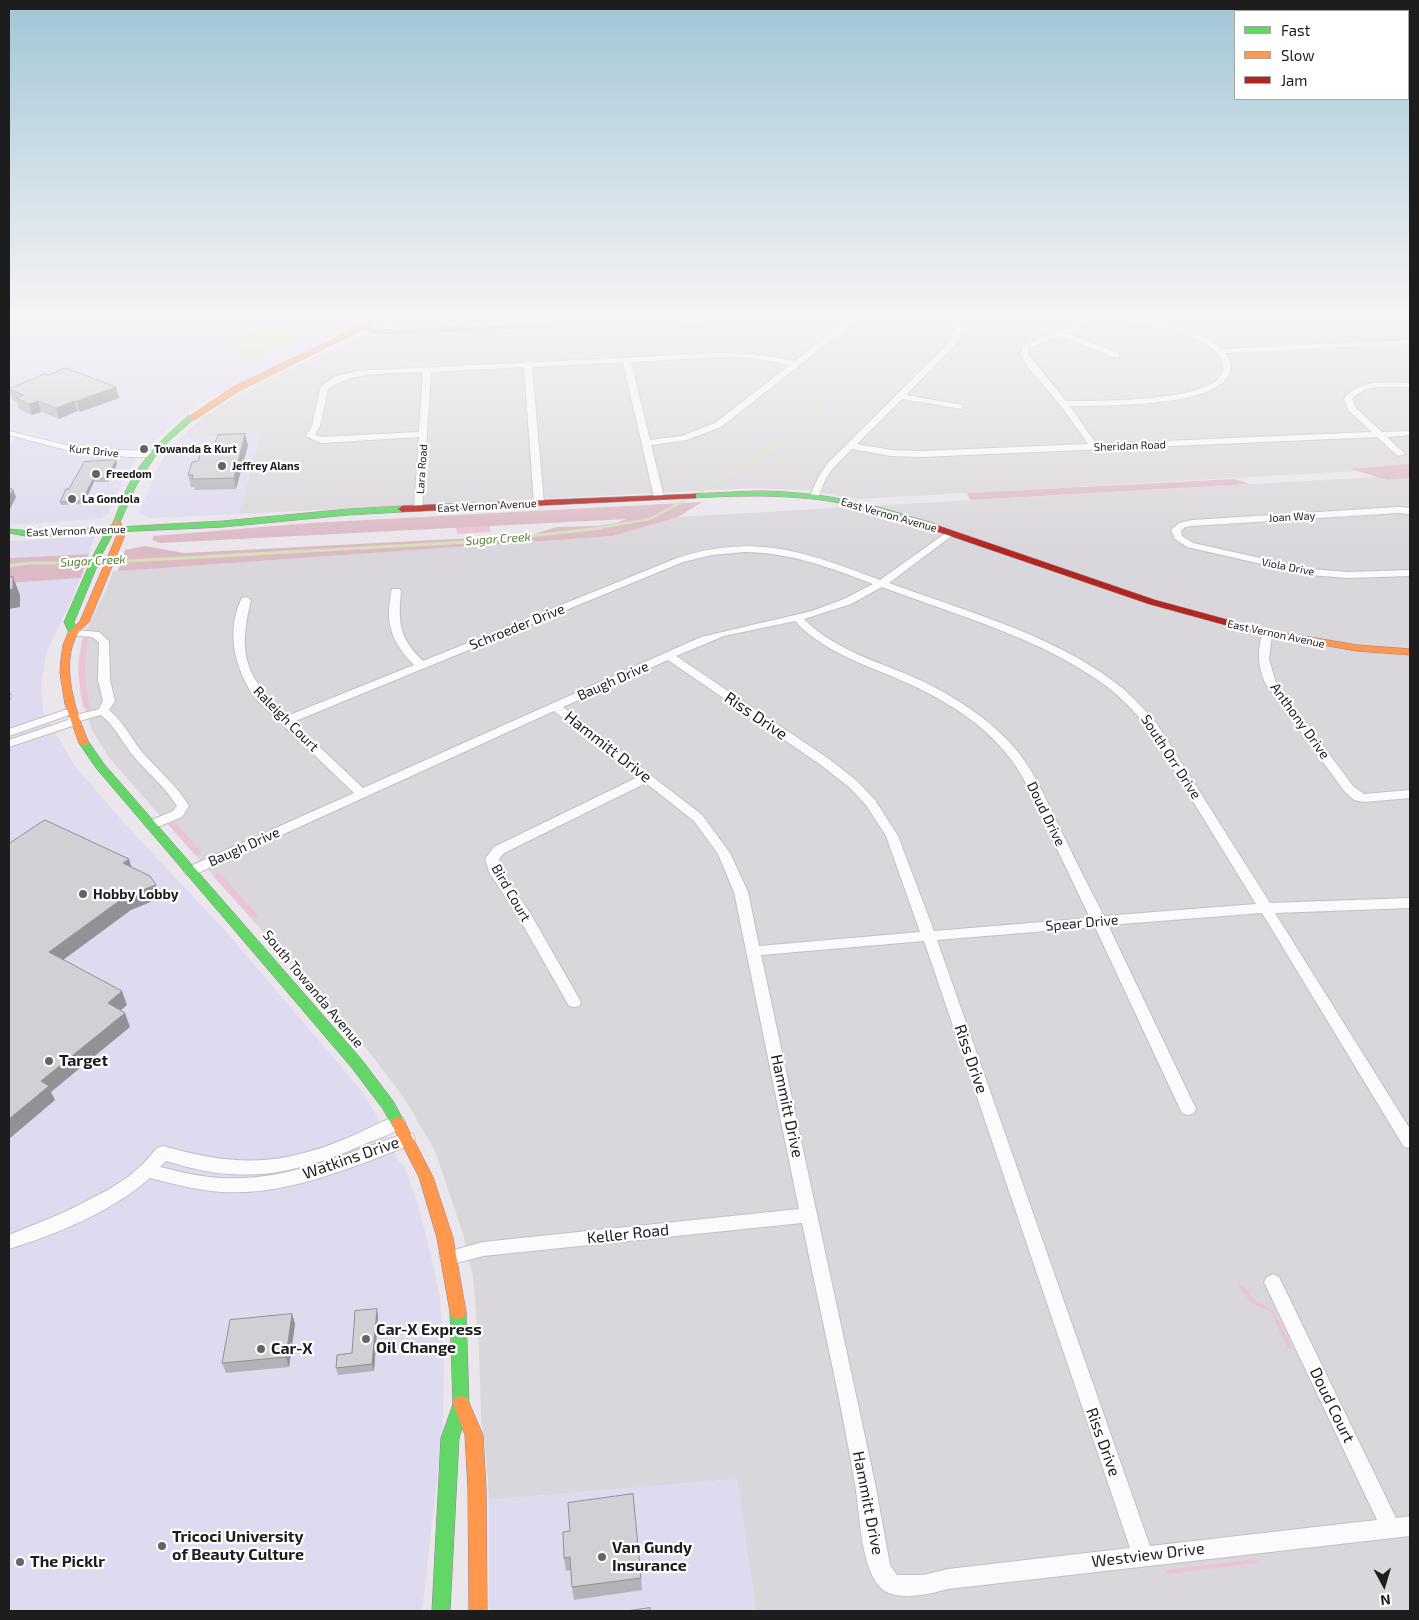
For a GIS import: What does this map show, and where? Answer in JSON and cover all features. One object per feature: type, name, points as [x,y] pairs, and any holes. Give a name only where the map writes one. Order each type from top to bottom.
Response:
[{"type":"main road","points":[[116,528],[132,486],[152,454],[184,423],[226,395]]},
{"type":"main road","name":"East Vernon Avenue","points":[[9,531],[34,526],[116,528],[241,523],[321,514],[660,497],[770,493],[815,496],[869,506],[1182,612],[1267,635],[1345,648],[1409,654]]},
{"type":"main road","name":"South Towanda Avenue","points":[[73,633],[69,622],[98,554],[116,528],[121,535],[84,622],[73,633],[68,650],[65,678],[72,717],[83,742],[95,760],[357,1064],[388,1105],[426,1176],[441,1221],[458,1308],[461,1404],[450,1438],[441,1611]]},
{"type":"main road","name":"South Towanda Avenue","points":[[461,1404],[474,1436],[477,1489],[478,1611]]},
{"type":"street","points":[[322,395],[316,426],[310,436],[315,439],[424,434]]},
{"type":"street","name":"Lara Road","points":[[419,509],[426,395]]},
{"type":"street","points":[[530,395],[539,503]]},
{"type":"street","points":[[634,395],[660,497]]},
{"type":"street","points":[[645,443],[679,439],[713,428],[757,395]]},
{"type":"street","points":[[1056,395],[1094,448]]},
{"type":"street","points":[[1064,404],[1168,398],[1184,395]]},
{"type":"street","points":[[1351,395],[1348,402],[1352,409],[1401,454]]},
{"type":"street","points":[[815,496],[825,472],[901,396],[959,408]]},
{"type":"street","name":"Kurt Drive","points":[[9,433],[27,436],[83,452],[152,454]]},
{"type":"street","name":"Sheridan Road","points":[[851,446],[922,454],[1410,433]]},
{"type":"street","name":"Joan Way","points":[[1176,530],[1182,525],[1192,522],[1398,510],[1410,511]]},
{"type":"street","name":"Viola Drive","points":[[1176,530],[1178,537],[1190,545],[1302,571],[1348,575],[1410,573]]},
{"type":"street","name":"Baugh Drive","points":[[191,871],[718,635],[797,617],[859,597],[882,583],[950,533]]},
{"type":"street","name":"South Orr Drive","points":[[752,548],[784,551],[809,557],[1050,646],[1088,667],[1122,692],[1154,726],[1410,1142]]},
{"type":"street","name":"Schroeder Drive","points":[[286,721],[680,560],[720,550],[752,548]]},
{"type":"street","points":[[396,591],[393,619],[395,632],[406,651],[422,666]]},
{"type":"street","name":"Raleigh Court","points":[[246,600],[238,635],[240,660],[249,680],[260,696],[362,794]]},
{"type":"street","name":"Doud Drive","points":[[797,617],[821,641],[841,652],[939,693],[971,714],[999,737],[1014,755],[1026,774],[1099,922],[1188,1109]]},
{"type":"street","points":[[73,633],[95,634],[104,640],[104,678],[109,700],[103,711]]},
{"type":"street","name":"Anthony Drive","points":[[1267,635],[1262,657],[1264,670],[1271,683],[1346,784],[1360,797],[1370,798],[1410,794]]},
{"type":"street","name":"Riss Drive","points":[[669,656],[824,762],[862,793],[879,814],[892,836],[929,936],[1143,1555]]},
{"type":"street","name":"Hammitt Drive","points":[[556,707],[698,818],[724,853],[736,879],[754,951],[839,1366],[865,1483],[876,1553],[887,1580]]},
{"type":"street","points":[[9,733],[103,711]]},
{"type":"street","points":[[103,711],[115,721],[138,754],[175,793],[183,806],[178,814],[151,825]]},
{"type":"street","points":[[9,744],[72,717]]},
{"type":"street","name":"Bird Court","points":[[574,1002],[525,916],[496,872],[492,859],[499,850],[648,778]]},
{"type":"street","name":"Spear Drive","points":[[754,951],[1265,908],[1410,903]]},
{"type":"street","name":"Watkins Drive","points":[[147,1171],[156,1164],[163,1153],[205,1164],[230,1167],[274,1166],[328,1153],[397,1122]]},
{"type":"street","name":"Watkins Drive","points":[[147,1171],[195,1182],[223,1185],[261,1184],[289,1180],[325,1171],[407,1139]]},
{"type":"street","points":[[9,1242],[87,1209],[122,1190],[147,1171]]},
{"type":"street","name":"Keller Road","points":[[449,1258],[483,1249],[809,1215]]},
{"type":"street","name":"Doud Court","points":[[1273,1282],[1400,1527]]},
{"type":"street","name":"Westview Drive","points":[[887,1580],[900,1586],[923,1585],[948,1579],[1143,1555],[1400,1527]]},
{"type":"shaded area","points":[[9,395],[216,395],[180,418],[144,451],[87,450],[31,433],[9,430]]},
{"type":"shaded area","points":[[238,395],[1410,395],[1410,468],[859,499],[805,490],[755,488],[239,514],[260,435],[179,439],[201,418]]},
{"type":"shaded area","points":[[260,434],[239,514],[151,518],[139,514],[156,471],[166,454],[179,439]]},
{"type":"shaded area","points":[[16,436],[76,454],[133,457],[137,460],[124,478],[108,514],[100,519],[9,525],[9,448]]},
{"type":"shaded area","points":[[1410,464],[1410,478],[1388,480],[1350,469]]},
{"type":"shaded area","points":[[1410,475],[1410,1611],[756,1611],[737,1479],[489,1500],[481,1415],[479,1350],[473,1277],[463,1234],[435,1151],[405,1099],[366,1048],[110,759],[92,730],[81,697],[78,661],[87,628],[106,590],[113,571],[613,536],[678,517]]},
{"type":"shaded area","points":[[1235,479],[1250,484],[970,500],[967,493]]},
{"type":"shaded area","points":[[702,502],[678,517],[613,536],[118,571],[125,550],[145,546],[184,553],[531,535],[557,527],[597,526],[616,523],[626,519],[161,543],[152,540],[154,536],[310,523]]},
{"type":"shaded area","points":[[490,526],[490,532],[457,534],[456,527]]},
{"type":"shaded area","points":[[94,537],[89,554],[9,558],[9,541]]},
{"type":"shaded area","points":[[89,554],[81,578],[9,583],[9,558]]},
{"type":"shaded area","points":[[81,578],[46,654],[41,684],[43,711],[74,765],[126,825],[229,935],[359,1088],[373,1109],[399,1162],[405,1168],[418,1205],[440,1298],[444,1365],[443,1424],[422,1611],[9,1611],[9,583]]},
{"type":"shaded area","points":[[89,637],[85,674],[91,710],[83,707],[78,673],[82,641],[83,638]]},
{"type":"shaded area","points":[[174,821],[202,853],[195,855],[168,824]]},
{"type":"shaded area","points":[[220,873],[258,916],[252,919],[213,876]]},
{"type":"shaded area","points":[[1238,1284],[1243,1286],[1256,1301],[1270,1308],[1275,1313],[1292,1348],[1288,1349],[1271,1312],[1253,1304]]},
{"type":"shaded area","points":[[737,1479],[756,1611],[489,1611],[489,1500]]},
{"type":"shaded area","points":[[1255,1559],[1258,1563],[1166,1574],[1165,1570]]},
{"type":"building","points":[[24,395],[95,395],[56,408],[38,401],[29,404],[16,398]]},
{"type":"building","points":[[245,434],[234,478],[192,479],[193,475],[188,475],[192,462],[198,461],[202,449],[213,448],[218,435]]},
{"type":"building","points":[[116,460],[107,478],[93,479],[80,501],[60,502],[66,489],[69,489],[84,462]]},
{"type":"building","points":[[9,489],[13,489],[9,497]]},
{"type":"building","points":[[13,577],[13,589],[9,590],[9,578]]},
{"type":"building","points":[[45,820],[129,859],[123,863],[150,876],[156,885],[126,896],[49,952],[122,991],[108,1003],[125,1013],[41,1081],[49,1086],[9,1119],[9,844]]},
{"type":"building","name":"Car-X Express Oil Change","points":[[377,1309],[372,1364],[336,1368],[337,1355],[352,1353],[355,1311]]},
{"type":"building","name":"Car-X","points":[[292,1314],[286,1357],[222,1363],[230,1320]]},
{"type":"building","name":"Van Gundy Insurance","points":[[633,1494],[641,1578],[572,1587],[570,1557],[564,1558],[563,1532],[570,1531],[568,1503]]},
{"type":"building","points":[[650,1608],[650,1611],[627,1611]]},
{"type":"waterway","name":"Sugar Creek","points":[[697,494],[776,445],[833,395]]},
{"type":"waterway","name":"Sugar Creek","points":[[595,529],[650,519],[691,497]]},
{"type":"waterway","name":"Sugar Creek","points":[[595,529],[601,528]]},
{"type":"waterway","name":"Sugar Creek","points":[[111,562],[486,541],[595,529]]},
{"type":"waterway","name":"Sugar Creek","points":[[9,566],[28,563],[91,563]]},
{"type":"traffic: fast","points":[[73,633],[69,622],[98,554],[106,537],[117,523],[132,486],[153,454],[166,439],[191,418]]},
{"type":"traffic: fast","points":[[693,496],[768,493],[812,496],[867,507],[939,529]]},
{"type":"traffic: fast","points":[[10,531],[31,534],[223,524],[348,512],[402,509]]},
{"type":"traffic: fast","points":[[84,743],[100,766],[357,1064],[388,1105],[398,1123]]},
{"type":"traffic: fast","points":[[441,1611],[450,1438],[461,1404],[458,1312]]},
{"type":"traffic: slow","points":[[191,418],[227,395]]},
{"type":"traffic: slow","points":[[84,743],[74,718],[67,689],[65,673],[68,645],[73,633],[84,622],[121,535],[117,523]]},
{"type":"traffic: slow","points":[[1262,632],[1357,648],[1410,652]]},
{"type":"traffic: slow","points":[[398,1123],[426,1177],[445,1238],[458,1312]]},
{"type":"traffic: slow","points":[[461,1404],[474,1435],[477,1489],[478,1611]]},
{"type":"traffic: jam","points":[[402,509],[693,496]]},
{"type":"traffic: jam","points":[[939,529],[1152,602],[1262,632]]},
{"type":"place","name":"Towanda & Kurt","points":[[144,449]]},
{"type":"place","name":"Jeffrey Alans","points":[[222,466]]},
{"type":"place","name":"Freedom","points":[[96,474]]},
{"type":"place","name":"La Gondola","points":[[72,499]]},
{"type":"place","name":"Hobby Lobby","points":[[83,894]]},
{"type":"place","name":"Target","points":[[49,1061]]},
{"type":"place","name":"Car-X Express Oil Change","points":[[366,1339]]},
{"type":"place","name":"Car-X","points":[[261,1349]]},
{"type":"place","name":"Tricoci University of Beauty Culture","points":[[162,1546]]},
{"type":"place","name":"Van Gundy Insurance","points":[[602,1557]]},
{"type":"place","name":"The Picklr","points":[[20,1562]]}]
